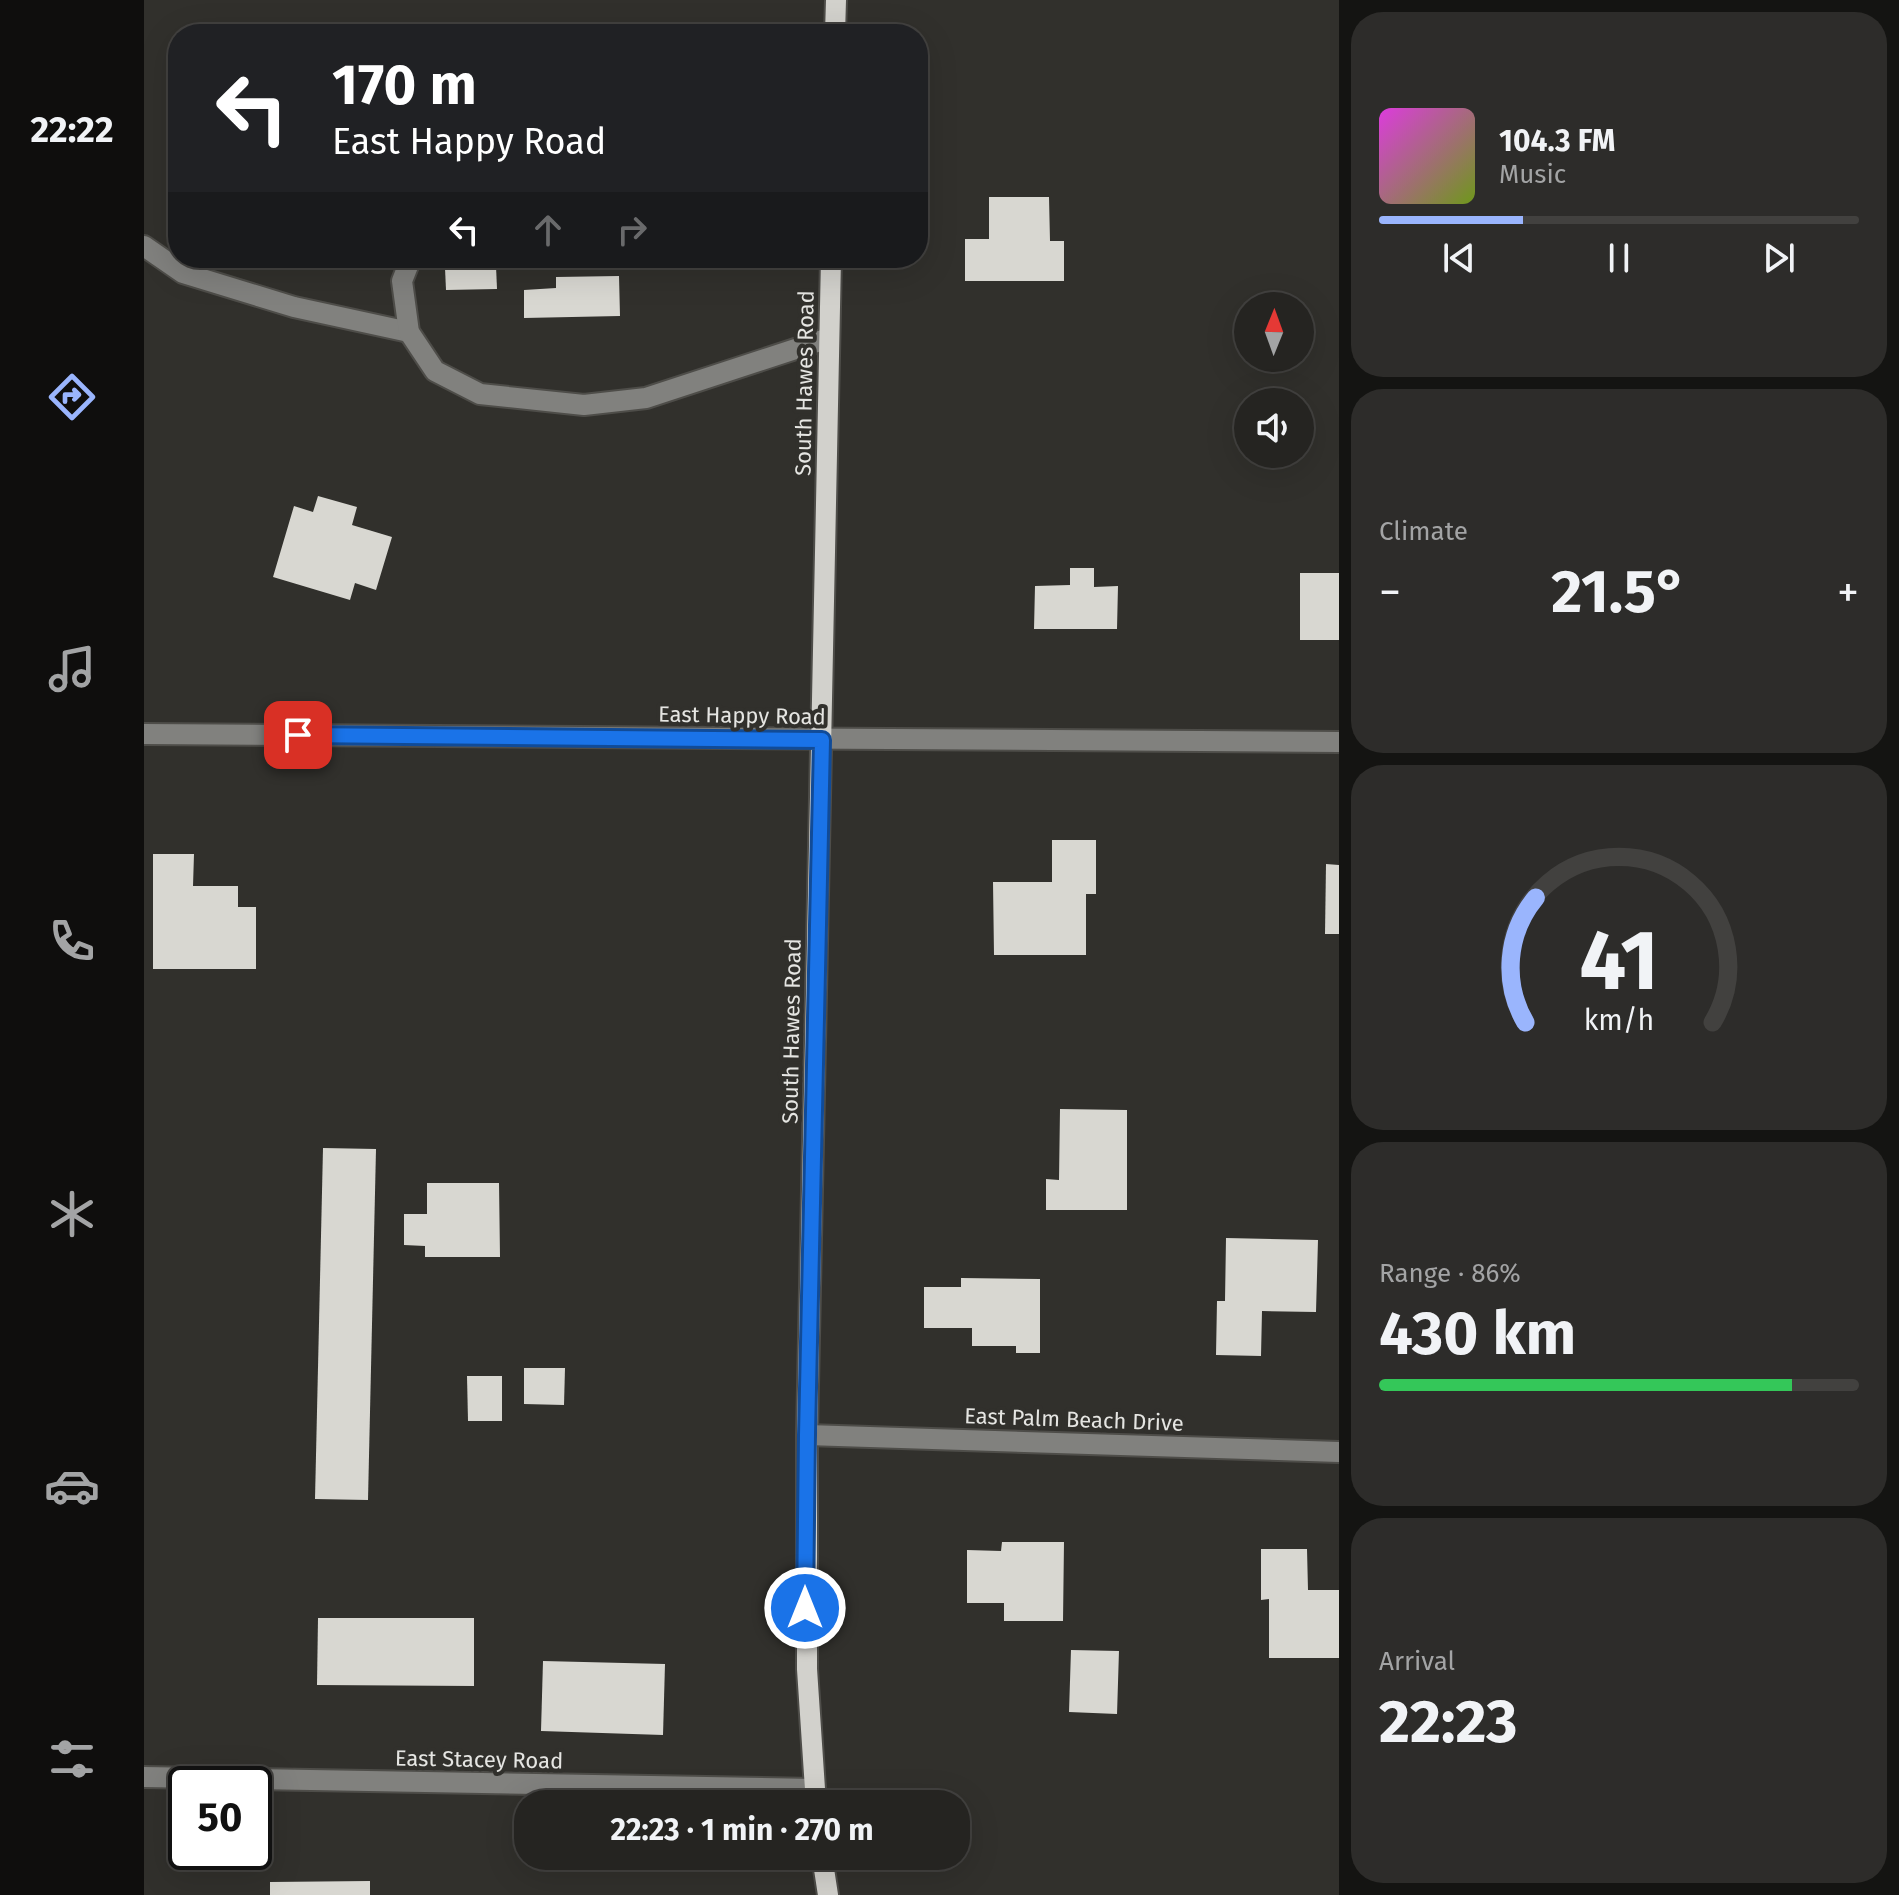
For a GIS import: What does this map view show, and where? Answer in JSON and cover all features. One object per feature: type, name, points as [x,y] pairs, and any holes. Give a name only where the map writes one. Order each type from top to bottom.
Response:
[{"type":"main road","points":[[835,24],[836,0]]},
{"type":"main road","name":"South Hawes Road","points":[[815,1790],[805,1608],[831,268]]},
{"type":"main road","points":[[824,1870],[828,1895]]},
{"type":"street","points":[[144,246],[168,263]]},
{"type":"street","points":[[176,268],[183,273],[294,307],[409,332]]},
{"type":"street","points":[[407,268],[402,281],[409,332],[435,371],[480,394],[584,405],[646,398],[829,338]]},
{"type":"street","name":"East Happy Road","points":[[144,734],[1339,742]]},
{"type":"street","name":"East Palm Beach Drive","points":[[807,1435],[1339,1452]]},
{"type":"street","name":"East Stacey Road","points":[[144,1777],[603,1790]]},
{"type":"building","points":[[989,197],[1049,197],[1050,241],[1064,241],[1064,281],[965,281],[965,239],[989,239]]},
{"type":"building","points":[[445,268],[496,268],[497,289],[446,290]]},
{"type":"building","points":[[619,276],[620,316],[524,318],[524,290],[556,288],[556,277]]},
{"type":"building","points":[[318,496],[357,507],[352,525],[392,537],[376,590],[355,583],[350,600],[273,577],[294,506],[313,512]]},
{"type":"building","points":[[1070,568],[1094,568],[1094,587],[1118,586],[1117,629],[1034,629],[1035,586],[1070,585]]},
{"type":"building","points":[[1300,573],[1339,573],[1339,640],[1300,640]]},
{"type":"building","points":[[1052,840],[1096,840],[1096,894],[1086,894],[1086,955],[994,955],[993,882],[1052,882]]},
{"type":"building","points":[[153,854],[194,854],[193,886],[238,886],[238,907],[256,907],[256,969],[153,969]]},
{"type":"building","points":[[1326,864],[1339,865],[1339,934],[1325,934]]},
{"type":"building","points":[[1060,1109],[1127,1110],[1127,1210],[1046,1210],[1046,1179],[1059,1180]]},
{"type":"building","points":[[323,1148],[376,1149],[368,1500],[315,1499]]},
{"type":"building","points":[[427,1183],[499,1183],[500,1257],[425,1257],[425,1246],[404,1245],[404,1214],[427,1214]]},
{"type":"building","points":[[1226,1238],[1318,1240],[1316,1312],[1262,1311],[1261,1356],[1216,1355],[1217,1301],[1225,1301]]},
{"type":"building","points":[[961,1278],[1040,1279],[1040,1353],[1016,1353],[1016,1346],[972,1346],[972,1328],[924,1328],[924,1287],[961,1287]]},
{"type":"building","points":[[524,1368],[565,1368],[564,1405],[524,1404]]},
{"type":"building","points":[[467,1376],[502,1376],[502,1421],[468,1421]]},
{"type":"building","points":[[1002,1542],[1064,1542],[1063,1621],[1004,1621],[1004,1603],[967,1603],[967,1550],[1001,1551]]},
{"type":"building","points":[[1261,1549],[1307,1549],[1308,1590],[1339,1590],[1339,1658],[1269,1658],[1269,1599],[1261,1600]]},
{"type":"building","points":[[318,1618],[474,1618],[474,1686],[317,1685]]},
{"type":"building","points":[[1071,1650],[1119,1651],[1117,1714],[1069,1712]]},
{"type":"building","points":[[543,1661],[665,1664],[663,1735],[541,1731]]},
{"type":"building","points":[[370,1881],[370,1895],[270,1895],[270,1882]]},
{"type":"route","points":[[298,735],[822,740],[805,1608]]}]
